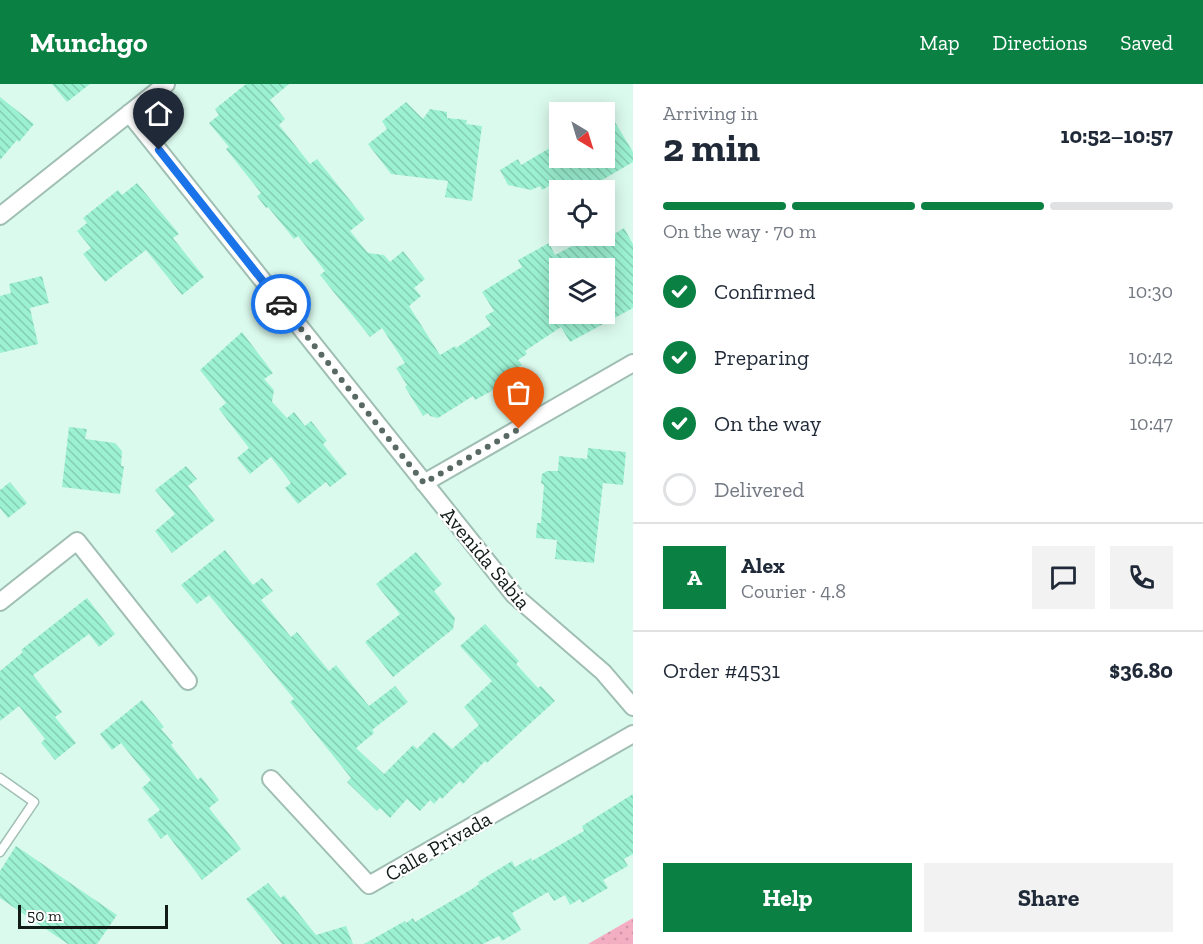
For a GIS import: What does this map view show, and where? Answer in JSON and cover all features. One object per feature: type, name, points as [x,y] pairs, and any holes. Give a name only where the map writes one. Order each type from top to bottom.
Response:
[{"type":"street","points":[[0,216],[166,84]]},
{"type":"street","name":"Avenida Sabia","points":[[129,113],[514,595],[603,672],[633,707]]},
{"type":"street","points":[[424,483],[633,363]]},
{"type":"street","points":[[0,602],[76,541],[188,681]]},
{"type":"street","name":"Calle Privada","points":[[271,779],[369,885],[633,734]]},
{"type":"lane","points":[[0,778],[34,802],[0,852]]},
{"type":"shaded area","points":[[633,918],[633,944],[588,944]]},
{"type":"building","points":[[52,84],[90,84],[67,102]]},
{"type":"building","points":[[246,84],[289,84],[270,100],[285,119],[279,125],[310,164],[317,159],[365,219],[350,231],[368,253],[384,255],[390,262],[403,251],[425,279],[414,288],[421,296],[409,306],[440,355],[455,346],[456,348],[491,325],[485,316],[494,311],[482,292],[522,267],[518,260],[549,243],[555,255],[572,246],[615,246],[615,234],[624,228],[633,244],[633,308],[615,318],[615,258],[549,258],[549,324],[603,324],[570,342],[561,327],[525,351],[527,354],[518,360],[522,365],[503,377],[499,387],[475,400],[473,396],[438,418],[428,413],[423,416],[396,368],[405,363],[382,328],[370,337],[320,275],[325,271],[298,236],[294,239],[268,207],[266,208],[257,196],[261,193],[226,149],[229,147],[209,123],[219,115],[215,109]]},
{"type":"building","points":[[0,97],[34,124],[0,160]]},
{"type":"building","points":[[406,102],[423,119],[430,109],[447,112],[447,118],[467,120],[466,124],[482,126],[472,201],[445,197],[448,181],[391,174],[368,144],[387,129],[382,121]]},
{"type":"building","points":[[615,122],[633,152],[633,162],[602,180],[549,180],[549,186],[542,190],[540,186],[531,190],[508,185],[500,170],[518,159],[521,165],[549,148],[549,168],[615,168]]},
{"type":"building","points":[[137,183],[179,234],[173,238],[204,277],[182,295],[146,250],[105,282],[83,254],[91,248],[77,231],[87,223],[83,218],[118,190],[122,195]]},
{"type":"building","points":[[42,276],[49,303],[30,308],[38,344],[0,353],[0,296],[11,293],[9,284]]},
{"type":"building","points":[[242,332],[273,373],[264,379],[274,390],[272,402],[287,418],[294,412],[305,426],[311,421],[327,441],[323,444],[347,474],[330,487],[326,482],[298,504],[285,488],[291,483],[271,457],[250,474],[237,458],[249,448],[219,409],[226,403],[200,370]]},
{"type":"building","points":[[69,427],[87,429],[85,439],[115,443],[122,451],[121,466],[124,466],[120,494],[62,487]]},
{"type":"building","points":[[588,448],[626,452],[623,485],[603,483],[594,563],[555,559],[557,540],[536,538],[537,523],[541,523],[544,485],[541,483],[542,474],[547,471],[558,471],[559,456],[587,459]]},
{"type":"building","points":[[186,466],[197,479],[188,486],[215,520],[172,553],[155,531],[175,514],[155,490]]},
{"type":"building","points":[[10,482],[27,503],[8,518],[0,508],[0,490]]},
{"type":"building","points":[[225,550],[253,585],[262,578],[273,591],[261,600],[291,637],[297,632],[329,671],[336,665],[369,706],[395,686],[408,702],[372,730],[374,733],[356,748],[384,774],[413,745],[417,749],[434,732],[452,749],[479,725],[464,707],[492,681],[460,646],[485,624],[519,661],[516,664],[538,688],[541,686],[555,701],[487,763],[485,761],[463,784],[460,781],[442,799],[440,797],[434,804],[430,800],[420,811],[407,799],[390,818],[380,808],[377,811],[347,782],[351,778],[290,702],[294,699],[209,595],[197,604],[181,585]]},
{"type":"building","points":[[416,552],[442,584],[434,591],[455,618],[453,629],[393,677],[365,642],[400,614],[376,584]]},
{"type":"building","points":[[87,598],[115,634],[99,647],[89,634],[33,675],[62,712],[55,717],[76,743],[55,760],[41,743],[45,739],[19,706],[0,721],[0,671],[23,652],[21,650]]},
{"type":"building","points":[[142,700],[164,727],[161,729],[173,743],[171,745],[198,780],[201,777],[219,800],[209,808],[241,849],[202,880],[167,834],[161,839],[147,820],[160,810],[142,788],[151,780],[121,743],[112,750],[100,734]]},
{"type":"building","points":[[633,794],[633,854],[624,859],[628,866],[603,880],[608,888],[582,903],[580,899],[570,905],[565,895],[554,901],[548,892],[512,913],[521,930],[502,941],[499,936],[483,944],[364,944],[405,921],[406,923],[413,918],[415,922],[472,889],[479,884],[478,882],[512,861],[515,867],[531,858],[532,861],[584,831],[582,826]]},
{"type":"building","points":[[16,846],[117,915],[97,944],[68,944],[0,898],[0,871]]},
{"type":"building","points":[[268,883],[281,898],[284,895],[316,935],[346,926],[353,944],[282,944],[246,899]]},
{"type":"way so far","points":[[281,304],[424,483],[519,429]]},
{"type":"route","points":[[159,150],[281,304]]}]
